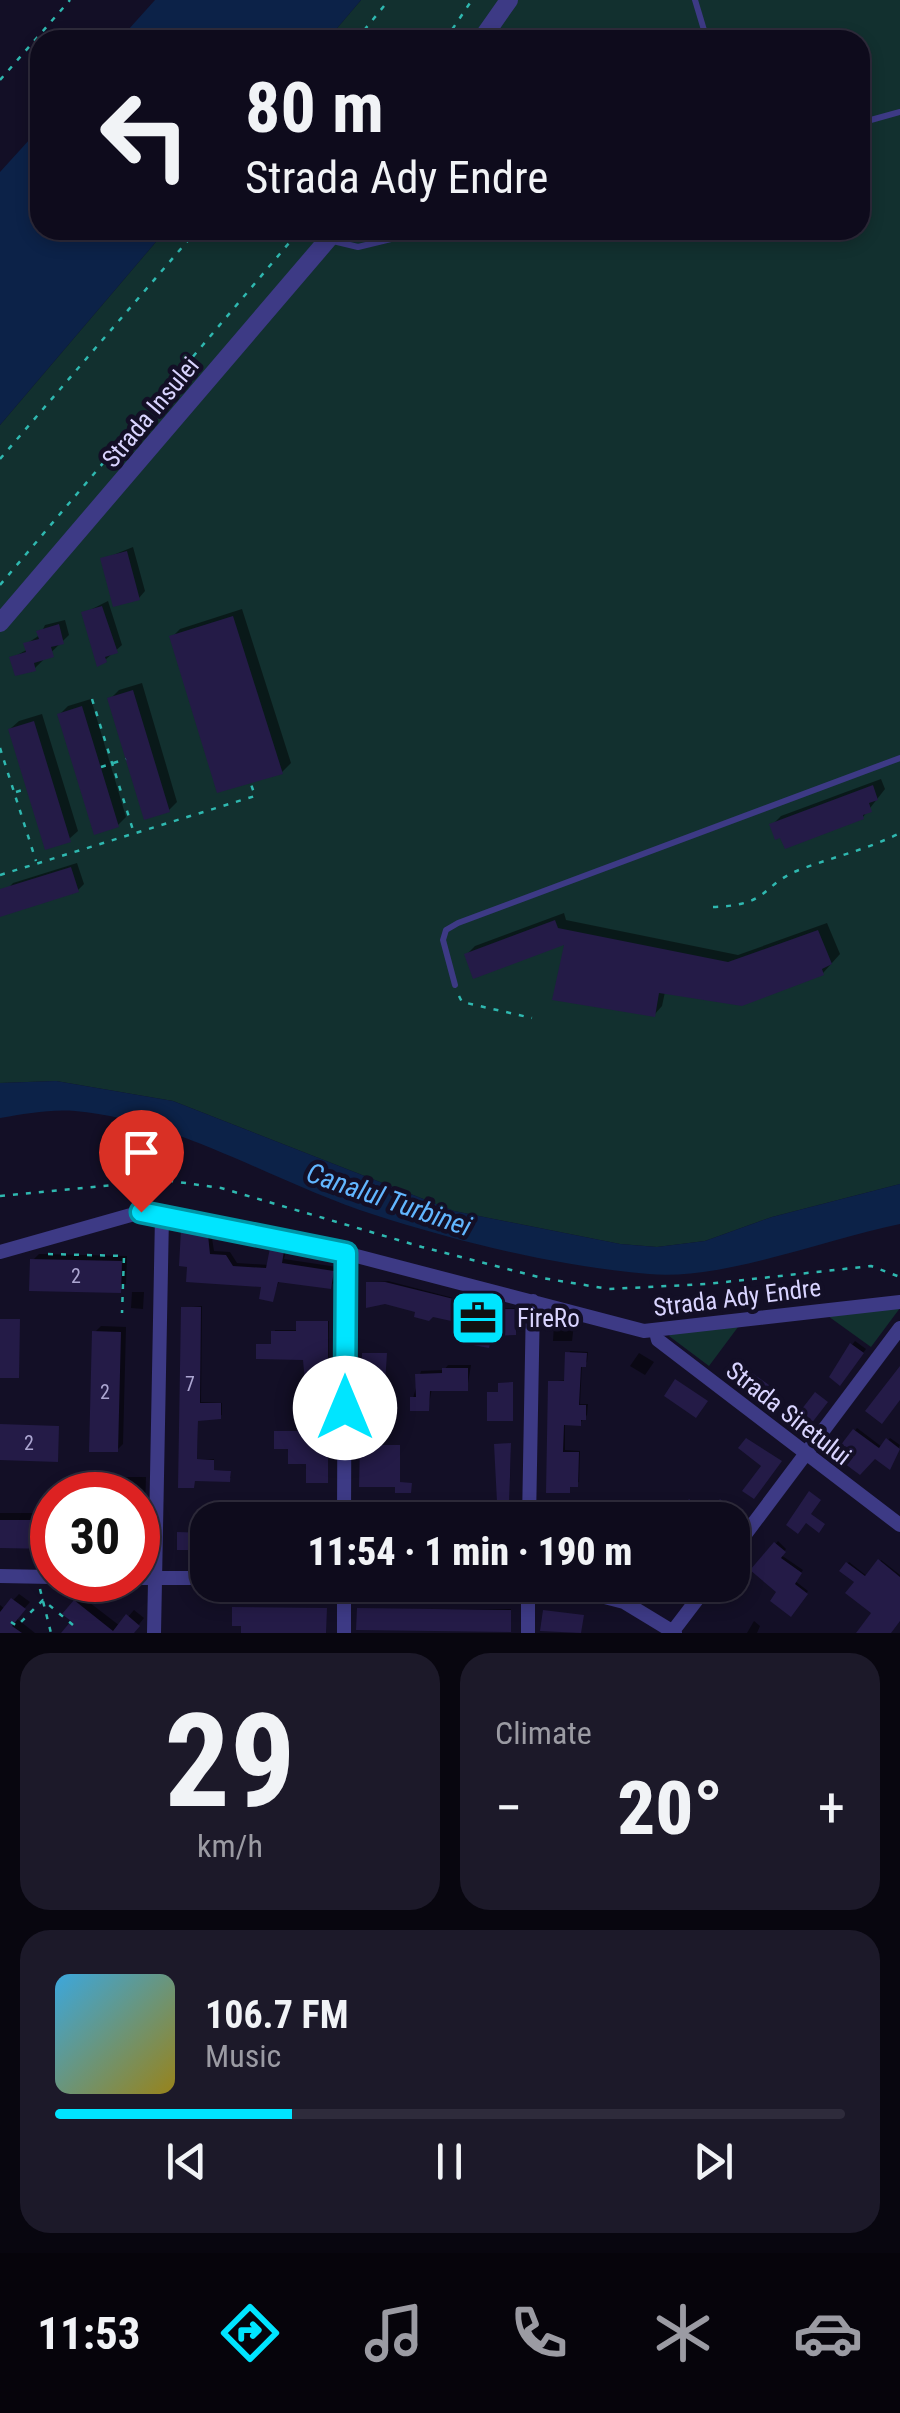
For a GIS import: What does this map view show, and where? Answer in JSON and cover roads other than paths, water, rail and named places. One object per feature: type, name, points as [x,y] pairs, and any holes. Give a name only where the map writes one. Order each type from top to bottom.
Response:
[{"type":"street","points":[[488,30],[509,0]]},
{"type":"street","name":"Strada Insulei","points":[[0,623],[327,240]]},
{"type":"street","name":"Strada Ady Endre","points":[[0,1252],[132,1213],[346,1253],[656,1332],[900,1302]]},
{"type":"street","points":[[158,1472],[162,1216]]},
{"type":"street","points":[[344,1502],[346,1253]]},
{"type":"street","points":[[529,1502],[533,1302]]},
{"type":"street","points":[[750,1528],[900,1328]]},
{"type":"street","name":"Strada Siretului","points":[[656,1332],[658,1340],[900,1525]]},
{"type":"street","points":[[0,1576],[30,1577]]},
{"type":"street","points":[[160,1578],[190,1578]]},
{"type":"street","points":[[154,1633],[155,1602]]},
{"type":"street","points":[[344,1602],[344,1633]]},
{"type":"street","points":[[528,1602],[528,1633]]},
{"type":"street","points":[[624,1602],[674,1632],[696,1602]]},
{"type":"lane","points":[[695,0],[704,30]]},
{"type":"lane","points":[[870,120],[900,112]]},
{"type":"lane","points":[[337,240],[342,246],[358,247],[387,240]]},
{"type":"lane","points":[[455,985],[443,940],[446,930],[458,923],[900,758]]},
{"type":"water","points":[[155,0],[361,0],[336,30],[128,30]]},
{"type":"water","points":[[30,139],[30,240],[157,240],[0,425],[0,172]]},
{"type":"water","name":"Canalul Turbinei","points":[[56,1081],[173,1101],[454,1211],[620,1244],[657,1247],[705,1241],[772,1217],[900,1184],[900,1224],[708,1271],[649,1274],[580,1265],[476,1244],[375,1215],[190,1140],[114,1117],[66,1111],[0,1118],[0,1083]]},
{"type":"place","name":"FireRo","points":[[478,1318]]}]
